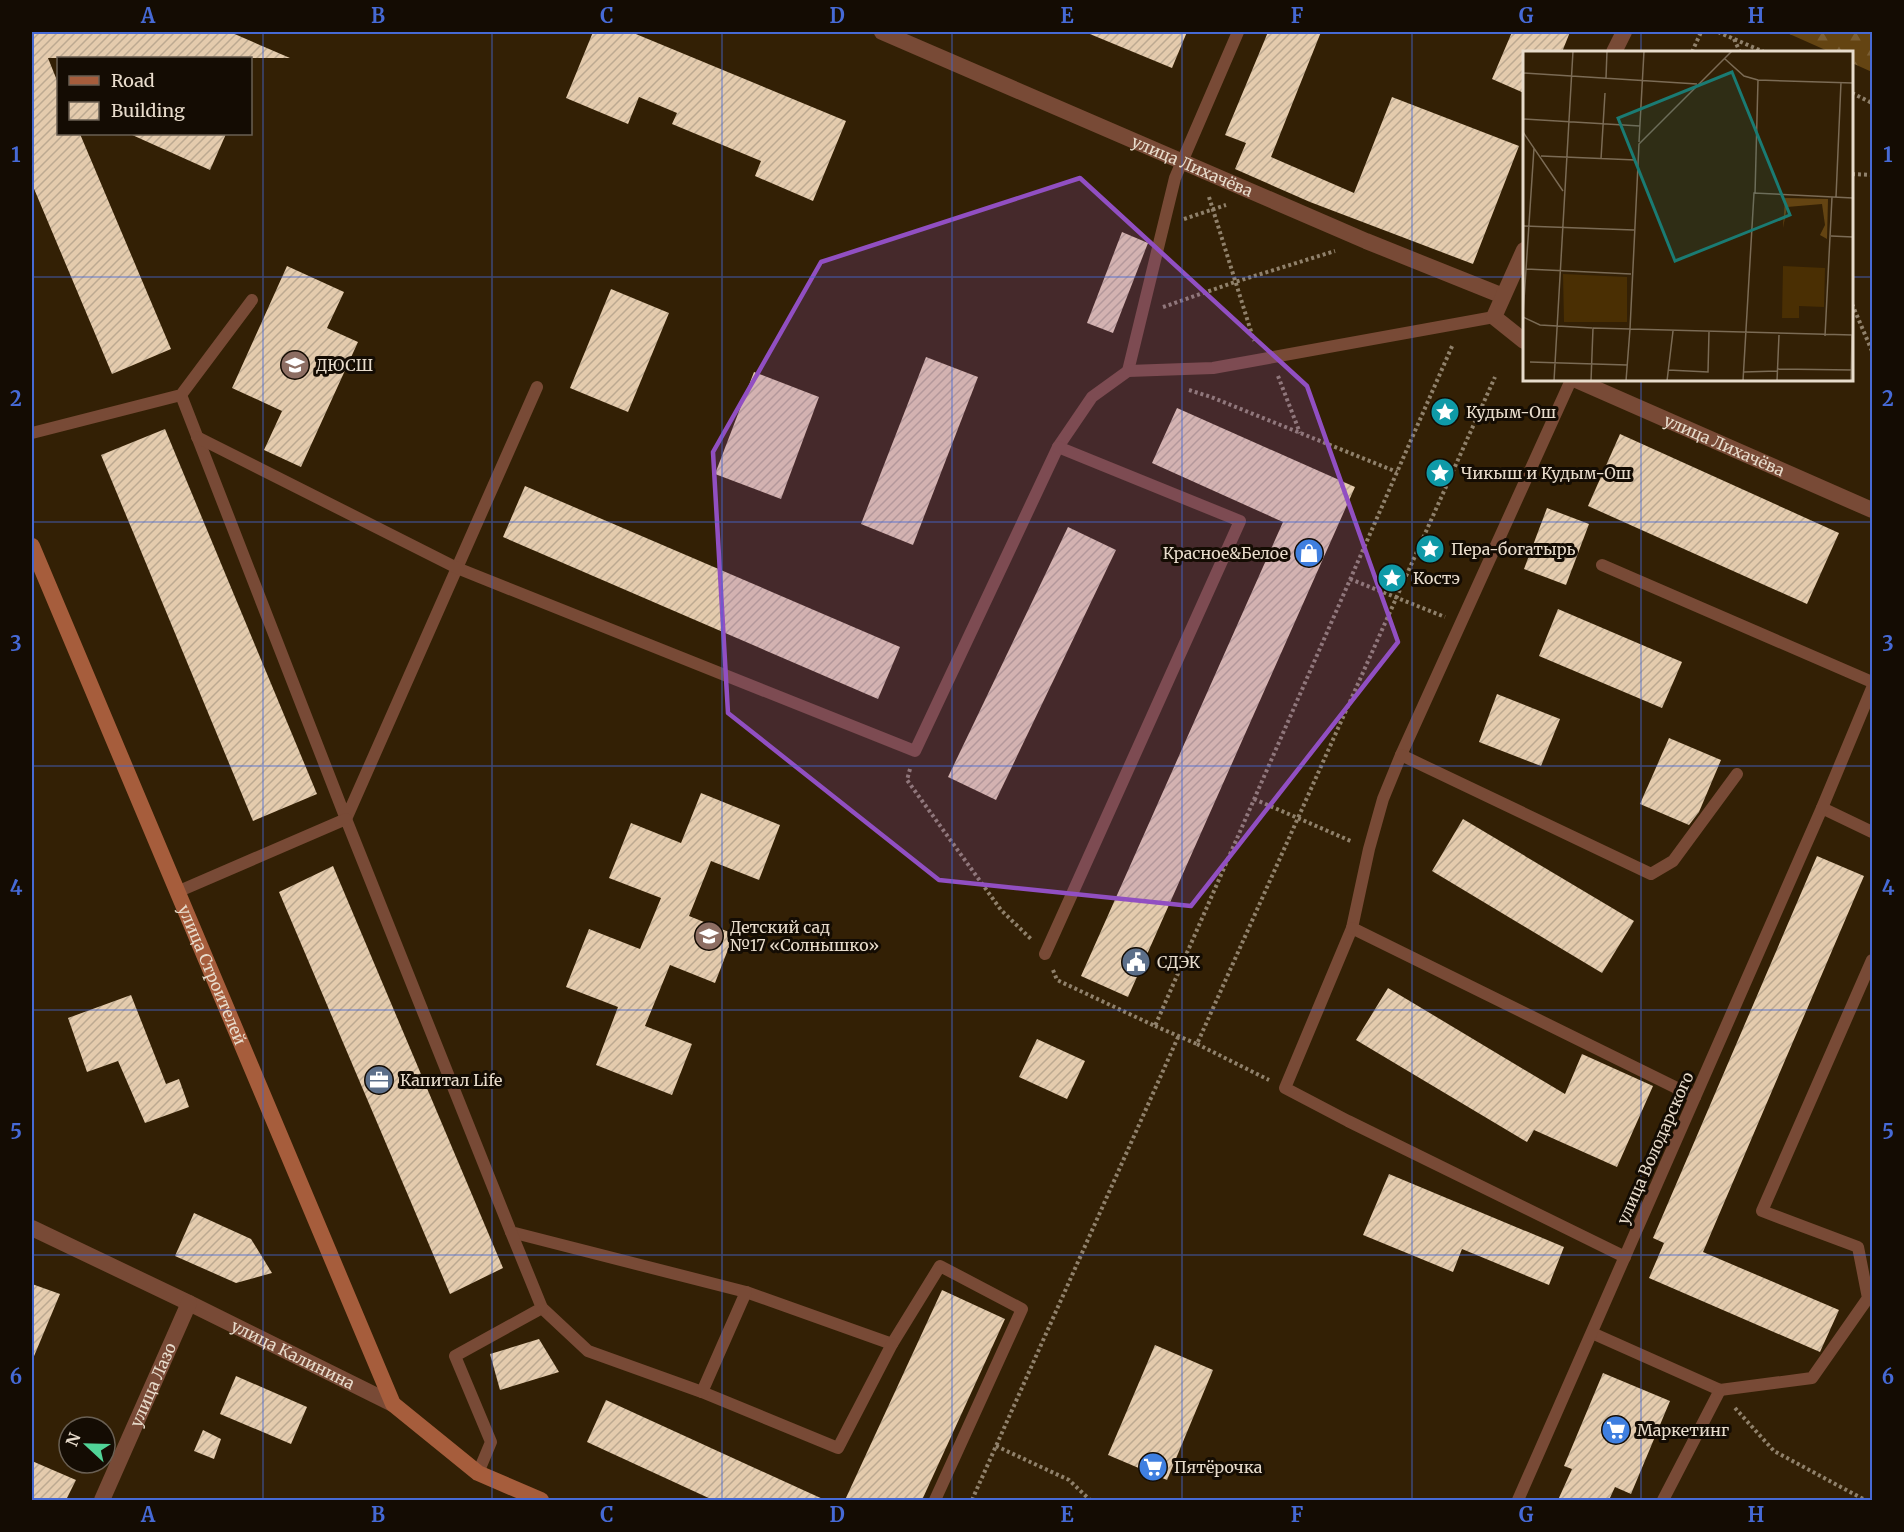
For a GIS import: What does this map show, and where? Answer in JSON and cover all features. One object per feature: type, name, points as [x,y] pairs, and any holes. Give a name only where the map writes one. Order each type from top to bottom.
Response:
[{"type":"main road","name":"улица Строителей","points":[[32,546],[393,1404]]},
{"type":"main road","name":"улица Калинина","points":[[393,1404],[478,1473],[541,1500]]},
{"type":"street","name":"улица Лихачёва","points":[[882,32],[1257,195],[1503,297]]},
{"type":"street","points":[[1614,51],[1624,32]]},
{"type":"street","points":[[1523,252],[1494,317],[1523,339]]},
{"type":"street","name":"улица Лихачёва","points":[[1578,381],[1872,510]]},
{"type":"street","name":"улица Калинина","points":[[32,1228],[393,1404]]},
{"type":"street","name":"улица Лазо","points":[[102,1500],[189,1303]]},
{"type":"lane","points":[[1128,371],[1175,178],[1238,32]]},
{"type":"lane","points":[[32,433],[180,395],[252,300]]},
{"type":"lane","points":[[197,436],[457,568],[915,751],[1058,447],[1092,397],[1128,371],[1213,368],[1494,317]]},
{"type":"lane","points":[[1571,381],[1460,622],[1383,799],[1369,849],[1352,928],[1285,1088],[1625,1257]]},
{"type":"lane","points":[[177,892],[346,819],[537,387]]},
{"type":"lane","points":[[180,395],[346,819],[542,1308],[588,1351],[702,1392],[838,1448],[892,1344],[940,1266],[1022,1309],[935,1500]]},
{"type":"lane","points":[[1045,954],[1240,521],[1058,447]]},
{"type":"lane","points":[[1602,565],[1872,682]]},
{"type":"lane","name":"улица Володарского","points":[[1518,1500],[1822,808],[1872,687]]},
{"type":"lane","points":[[1401,755],[1651,874],[1673,861],[1737,774]]},
{"type":"lane","points":[[1822,808],[1872,832]]},
{"type":"lane","points":[[1352,928],[1695,1097]]},
{"type":"lane","points":[[1592,1333],[1720,1390],[1812,1378],[1868,1298],[1858,1247],[1762,1211],[1872,960]]},
{"type":"lane","points":[[511,1232],[746,1292],[892,1344]]},
{"type":"lane","points":[[702,1392],[746,1292]]},
{"type":"lane","points":[[478,1473],[491,1442],[455,1356],[542,1308]]},
{"type":"lane","points":[[1663,1500],[1720,1390]]},
{"type":"path","points":[[1692,51],[1701,32]]},
{"type":"path","points":[[1718,32],[1762,51]]},
{"type":"path","points":[[1733,39],[1739,51]]},
{"type":"path","points":[[1853,94],[1872,103]]},
{"type":"path","points":[[1200,170],[1252,339],[1270,357],[1300,433]]},
{"type":"path","points":[[1853,174],[1872,175]]},
{"type":"path","points":[[1164,226],[1257,195]]},
{"type":"path","points":[[1142,315],[1235,282],[1366,241]]},
{"type":"path","points":[[1853,308],[1872,351]]},
{"type":"path","points":[[1155,1026],[1463,322]]},
{"type":"path","points":[[1197,1044],[1300,818],[1495,377]]},
{"type":"path","points":[[1180,387],[1397,472]]},
{"type":"path","points":[[1350,579],[1460,622]]},
{"type":"path","points":[[915,751],[907,780],[1001,910],[1045,954],[1057,980],[1179,1035],[1285,1088]]},
{"type":"path","points":[[1254,799],[1369,849]]},
{"type":"path","points":[[972,1500],[1179,1035]]},
{"type":"path","points":[[1720,1390],[1774,1450],[1865,1500]]},
{"type":"path","points":[[996,1446],[1070,1480],[1090,1500]]},
{"type":"highlighted area","points":[[1080,178],[1307,386],[1398,642],[1191,906],[939,880],[728,713],[713,452],[821,262]]},
{"type":"green space","points":[[1785,32],[1872,32],[1872,72],[1853,63],[1853,51],[1828,51]]},
{"type":"building","points":[[32,32],[230,32],[290,58],[48,58],[57,80],[57,135],[80,135],[171,349],[112,374],[32,184]]},
{"type":"building","points":[[593,32],[631,32],[846,121],[813,201],[755,176],[761,161],[672,124],[677,113],[639,97],[628,124],[566,98]]},
{"type":"building","points":[[1085,32],[1187,32],[1172,68]]},
{"type":"building","points":[[1268,32],[1321,32],[1271,157],[1354,193],[1392,97],[1519,146],[1473,264],[1310,202],[1235,169],[1246,143],[1225,135]]},
{"type":"building","points":[[1512,32],[1570,32],[1562,51],[1523,51],[1523,93],[1492,79]]},
{"type":"building","points":[[132,135],[226,135],[210,170]]},
{"type":"building","points":[[1122,232],[1148,243],[1113,333],[1087,323]]},
{"type":"building","name":"ДЮСШ","points":[[287,266],[344,292],[327,328],[358,342],[301,467],[264,450],[282,411],[232,388]]},
{"type":"building","points":[[611,289],[669,313],[628,412],[570,388]]},
{"type":"building","points":[[926,357],[978,377],[913,545],[861,524]]},
{"type":"building","points":[[754,372],[819,397],[781,499],[715,474]]},
{"type":"building","points":[[1177,408],[1355,487],[1128,997],[1081,976],[1283,522],[1152,463]]},
{"type":"building","points":[[165,429],[317,794],[253,821],[101,455]]},
{"type":"building","points":[[1620,434],[1839,533],[1807,604],[1588,506]]},
{"type":"building","points":[[525,486],[900,647],[878,699],[503,537]]},
{"type":"building","points":[[1547,508],[1589,524],[1566,585],[1524,569]]},
{"type":"building","points":[[1068,527],[1116,550],[996,800],[948,777]]},
{"type":"building","points":[[1558,609],[1682,662],[1662,708],[1539,656]]},
{"type":"building","points":[[1497,694],[1560,719],[1541,766],[1479,742]]},
{"type":"building","points":[[1669,738],[1721,760],[1699,812],[1689,825],[1640,804]]},
{"type":"building","points":[[701,793],[780,825],[759,880],[711,861],[689,916],[734,934],[715,983],[670,965],[645,1026],[692,1044],[672,1095],[596,1065],[618,1007],[566,987],[589,929],[640,949],[661,898],[609,878],[631,823],[681,843]]},
{"type":"building","points":[[1463,819],[1634,921],[1602,973],[1432,871]]},
{"type":"building","points":[[1817,856],[1864,876],[1703,1252],[1839,1310],[1820,1352],[1649,1278],[1664,1243],[1653,1238]]},
{"type":"building","points":[[333,866],[503,1268],[450,1294],[279,892]]},
{"type":"building","points":[[1388,988],[1565,1094],[1582,1054],[1653,1086],[1617,1167],[1534,1130],[1527,1142],[1356,1040]]},
{"type":"building","points":[[131,995],[166,1084],[179,1079],[189,1107],[145,1123],[118,1061],[87,1072],[68,1018]]},
{"type":"building","points":[[1037,1039],[1085,1061],[1067,1099],[1019,1077]]},
{"type":"building","points":[[1389,1174],[1564,1247],[1549,1285],[1462,1249],[1453,1272],[1363,1235]]},
{"type":"building","points":[[194,1213],[251,1239],[272,1273],[236,1283],[175,1256]]},
{"type":"building","points":[[32,1284],[60,1294],[32,1361]]},
{"type":"building","points":[[942,1290],[1005,1319],[922,1500],[845,1500]]},
{"type":"building","points":[[539,1339],[559,1372],[500,1390],[490,1354]]},
{"type":"building","points":[[1155,1345],[1213,1370],[1167,1480],[1108,1455]]},
{"type":"building","points":[[1603,1373],[1670,1401],[1631,1494],[1615,1487],[1609,1500],[1558,1500],[1572,1469],[1564,1466]]},
{"type":"building","points":[[236,1376],[307,1407],[291,1444],[220,1414]]},
{"type":"building","points":[[606,1400],[825,1500],[713,1500],[587,1442]]},
{"type":"building","points":[[203,1430],[221,1439],[214,1459],[194,1451]]},
{"type":"building","points":[[32,1461],[57,1472],[57,1475],[64,1475],[76,1480],[66,1500],[32,1500]]},
{"type":"place","name":"ДЮСШ","points":[[295,365]]},
{"type":"place","name":"Кудым-Ош","points":[[1445,412]]},
{"type":"place","name":"Чикыш и Кудым-Ош","points":[[1440,473]]},
{"type":"place","name":"Пера-богатырь","points":[[1430,549]]},
{"type":"place","name":"Красное&Белое","points":[[1309,553]]},
{"type":"place","name":"Костэ","points":[[1392,578]]},
{"type":"place","name":"Детский сад №17 «Солнышко»","points":[[709,936]]},
{"type":"place","name":"СДЭК","points":[[1136,962]]},
{"type":"place","name":"Капитал Life","points":[[379,1080]]},
{"type":"place","name":"Маркетинг","points":[[1616,1430]]},
{"type":"place","name":"Пятёрочка","points":[[1153,1467]]}]
